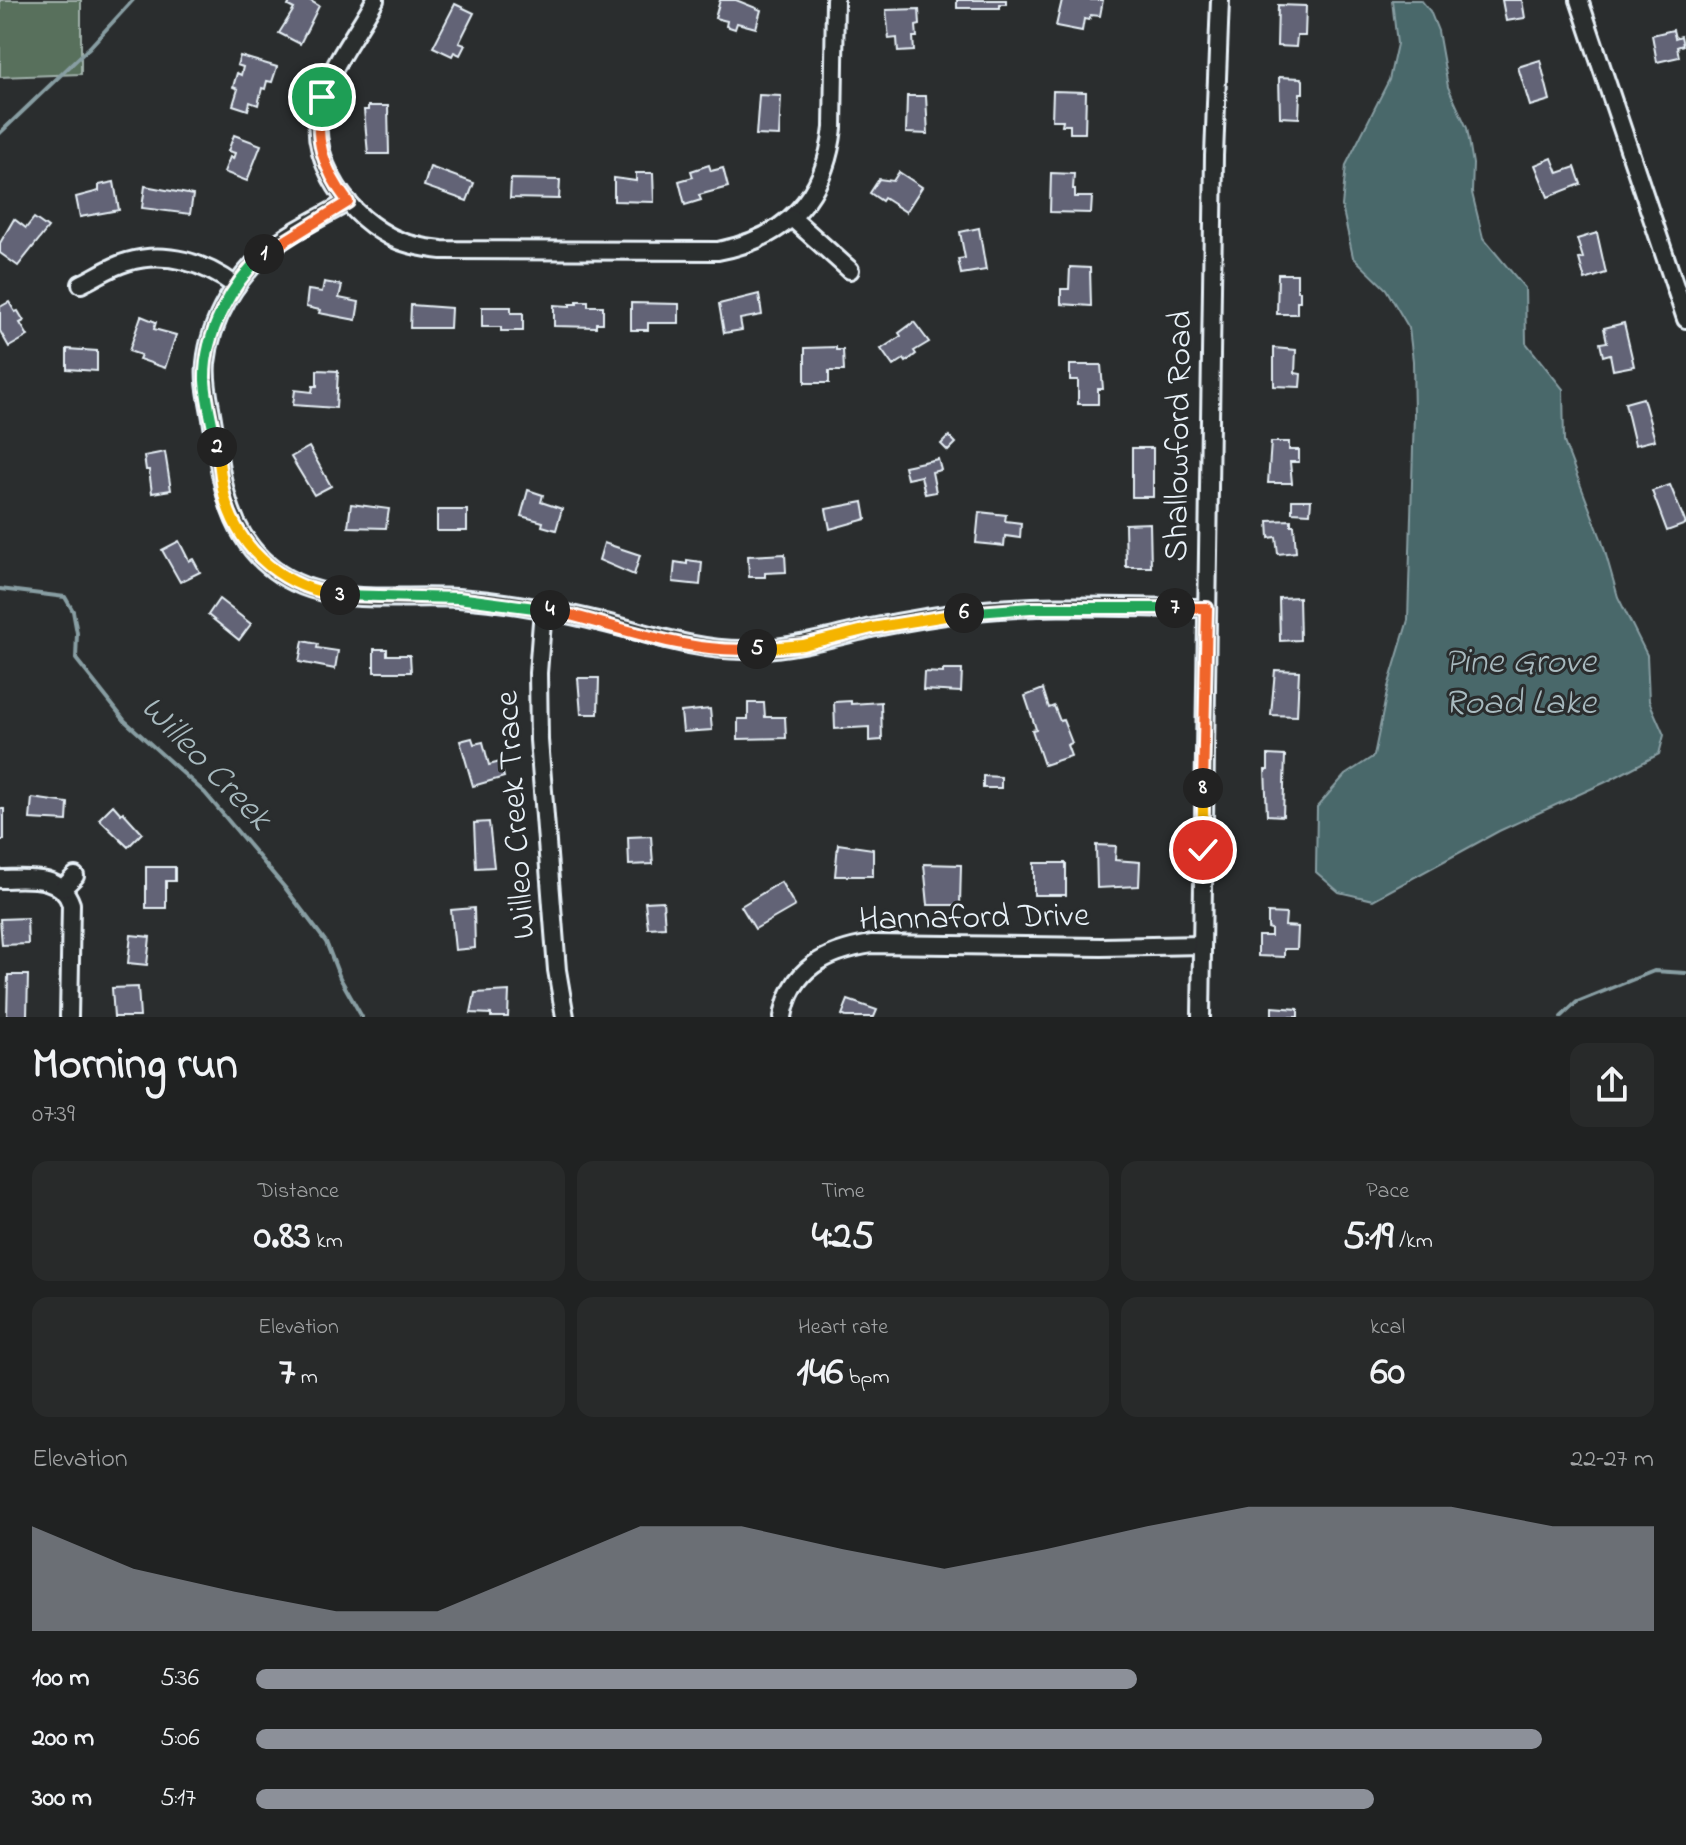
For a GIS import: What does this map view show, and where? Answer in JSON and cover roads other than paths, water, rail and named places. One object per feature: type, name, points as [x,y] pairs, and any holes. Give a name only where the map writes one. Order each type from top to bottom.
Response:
[{"type":"street","points":[[375,0],[329,81],[319,113],[318,138],[323,161],[334,183],[367,222],[390,237],[415,247],[442,250],[718,251],[758,240],[792,218],[817,186],[831,148],[835,0]]},
{"type":"street","name":"Shallowford Road","points":[[1201,1017],[1214,156],[1220,0]]},
{"type":"street","points":[[1579,0],[1686,319]]},
{"type":"street","points":[[348,202],[273,247],[252,265],[236,286],[210,345],[205,382],[226,502],[239,532],[257,555],[289,580],[328,594],[458,598],[543,609],[681,643],[747,650],[803,645],[909,621],[978,611],[1207,608]]},
{"type":"street","points":[[792,218],[850,270]]},
{"type":"street","points":[[81,284],[125,262],[164,257],[215,271],[236,286]]},
{"type":"street","name":"Willeo Creek Trace","points":[[543,609],[538,673],[539,740],[557,970],[565,1017]]},
{"type":"street","points":[[63,888],[75,876]]},
{"type":"street","points":[[0,879],[41,880],[63,888],[71,904],[69,1017]]},
{"type":"street","name":"Hannaford Drive","points":[[783,1017],[792,986],[804,973],[831,954],[850,947],[872,944],[1202,945]]},
{"type":"water","name":"Pine Grove Road Lake","points":[[1392,0],[1421,0],[1430,11],[1438,31],[1448,87],[1467,128],[1473,164],[1472,193],[1483,238],[1525,288],[1526,343],[1563,389],[1564,442],[1602,541],[1618,597],[1647,655],[1649,701],[1664,735],[1659,754],[1499,831],[1373,900],[1339,892],[1316,872],[1317,807],[1345,775],[1374,756],[1388,687],[1408,620],[1414,414],[1409,328],[1386,289],[1353,257],[1342,206],[1346,165],[1389,80],[1397,44]]},
{"type":"waterway","name":"Willeo Creek","points":[[0,133],[90,47],[133,0]]},
{"type":"waterway","name":"Willeo Creek","points":[[0,589],[65,597],[73,611],[77,633],[76,659],[125,721],[205,793],[286,889],[326,942],[340,978],[362,1017]]},
{"type":"waterway","points":[[1561,1017],[1577,1002],[1654,971],[1686,973]]}]
